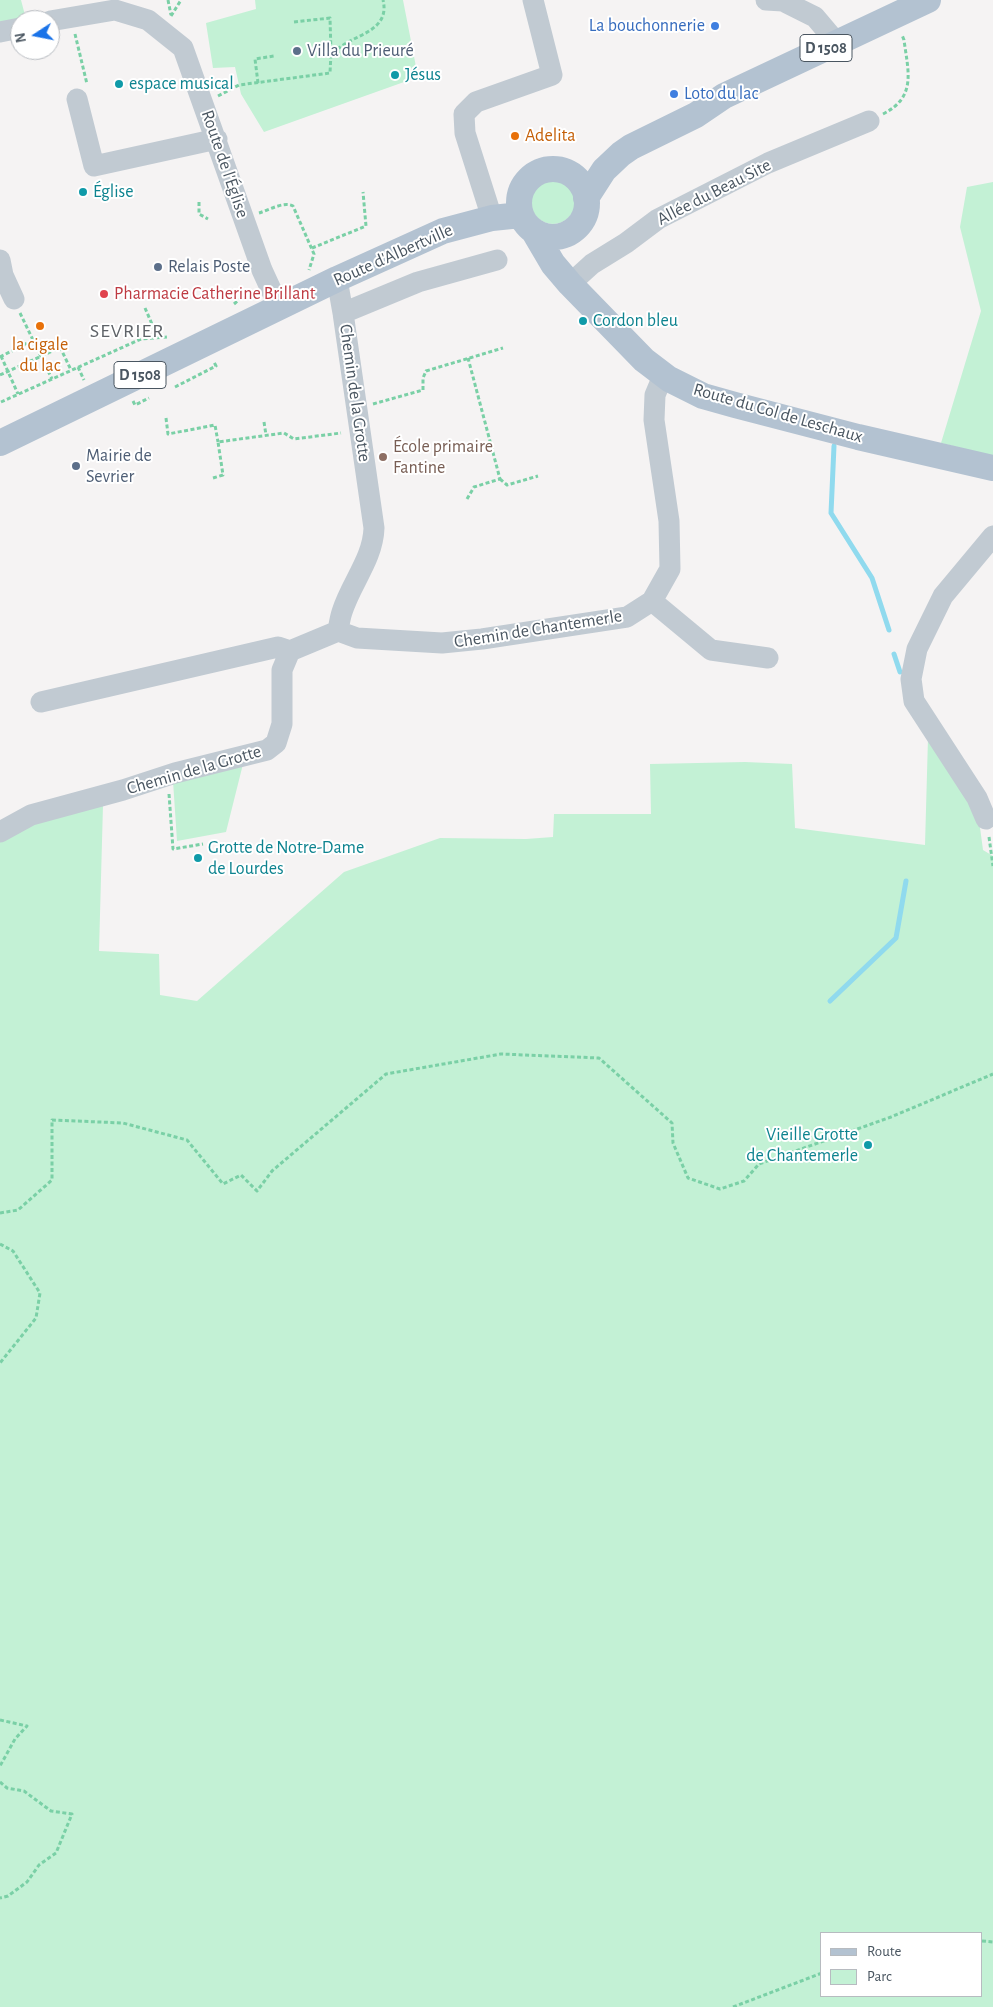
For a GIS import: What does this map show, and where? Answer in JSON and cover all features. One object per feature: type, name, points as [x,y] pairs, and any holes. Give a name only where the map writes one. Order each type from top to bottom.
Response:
[{"type":"main road","name":"D 1508","points":[[586,198],[604,170],[631,147],[696,115],[724,96],[928,0]]},
{"type":"main road","name":"D 1508","points":[[562,170],[591,159],[635,131],[684,107],[724,96]]},
{"type":"main road","points":[[570,284],[568,263],[574,228],[585,212],[586,198],[578,181],[562,170],[536,173],[526,182],[519,202],[527,222],[546,236],[561,235],[574,228]]},
{"type":"main road","name":"Route d'Albertville","points":[[0,443],[337,279],[442,231],[492,218],[527,222]]},
{"type":"main road","name":"Route du Col de Leschaux","points":[[527,222],[553,264],[570,284],[644,360],[663,376],[703,396],[735,405],[858,437],[993,468]]},
{"type":"street","points":[[492,218],[465,133],[464,114],[476,102],[552,76],[533,0]]},
{"type":"street","points":[[766,0],[783,1],[815,17],[837,43]]},
{"type":"street","name":"Route de l'Église","points":[[60,19],[134,8],[183,48],[217,139],[262,270],[279,307]]},
{"type":"street","points":[[77,99],[94,166],[217,139]]},
{"type":"street","name":"Allée du Beau Site","points":[[570,284],[592,264],[626,243],[658,219],[768,163],[869,121]]},
{"type":"street","points":[[0,260],[3,275],[14,299]]},
{"type":"street","points":[[344,313],[418,282],[497,260]]},
{"type":"street","name":"Chemin de la Grotte","points":[[337,279],[344,313],[374,528],[371,550],[342,611],[338,632]]},
{"type":"street","name":"Chemin de Chantemerle","points":[[338,632],[356,638],[450,642],[482,639],[627,617],[652,601],[670,569],[669,522],[654,420],[655,395],[663,376]]},
{"type":"street","points":[[986,819],[978,798],[914,701],[911,679],[917,649],[943,596],[993,536]]},
{"type":"street","points":[[652,601],[710,650],[768,658]]},
{"type":"street","points":[[41,702],[278,647],[290,651],[338,632]]},
{"type":"street","name":"Chemin de la Grotte","points":[[0,832],[31,815],[267,750],[276,743],[282,724],[282,670],[290,651]]},
{"type":"path","points":[[168,0],[171,16]]},
{"type":"path","points":[[331,53],[350,41],[371,32],[379,22],[385,8],[383,0]]},
{"type":"path","points":[[869,121],[896,107],[910,82],[904,40],[893,16]]},
{"type":"path","points":[[204,104],[239,85],[330,73],[330,18],[294,22]]},
{"type":"path","points":[[60,19],[88,84],[77,99]]},
{"type":"path","points":[[258,83],[255,59],[274,56]]},
{"type":"path","points":[[312,248],[366,226],[363,192]]},
{"type":"path","points":[[199,202],[199,214],[208,219]]},
{"type":"path","points":[[244,218],[290,204],[296,210],[314,254],[306,278]]},
{"type":"path","points":[[229,307],[248,293]]},
{"type":"path","points":[[14,299],[52,379]]},
{"type":"path","points":[[145,308],[159,342]]},
{"type":"path","points":[[0,402],[140,339],[170,337]]},
{"type":"path","points":[[18,394],[0,356],[33,340]]},
{"type":"path","points":[[0,375],[70,343]]},
{"type":"path","points":[[60,347],[71,370]]},
{"type":"path","points":[[357,408],[423,390],[426,371],[503,348]]},
{"type":"path","points":[[468,358],[500,479],[507,485],[538,476]]},
{"type":"path","points":[[175,387],[216,366]]},
{"type":"path","points":[[78,367],[86,383]]},
{"type":"path","points":[[135,405],[149,398]]},
{"type":"path","points":[[166,418],[168,434],[215,425],[223,475],[213,478]]},
{"type":"path","points":[[264,422],[266,435]]},
{"type":"path","points":[[218,442],[284,432],[294,439],[341,433]]},
{"type":"path","points":[[467,498],[474,486],[500,479]]},
{"type":"path","points":[[168,776],[173,849],[203,844]]},
{"type":"path","points":[[986,819],[993,866]]},
{"type":"path","points":[[0,1213],[18,1210],[52,1180],[52,1120],[123,1123],[186,1140],[223,1184],[240,1175],[257,1191],[272,1171],[386,1074],[501,1054],[599,1058],[672,1123],[673,1143],[688,1178],[720,1189],[744,1181],[759,1164],[891,1117],[993,1074]]},
{"type":"path","points":[[0,1244],[13,1251],[40,1293],[36,1318],[0,1363]]},
{"type":"path","points":[[0,1720],[27,1726],[15,1739],[0,1766]]},
{"type":"path","points":[[0,1782],[7,1788],[24,1791],[51,1811],[72,1814],[56,1853],[39,1865],[27,1882],[8,1896],[0,1898]]},
{"type":"path","points":[[732,2007],[820,1974]]},
{"type":"green space","points":[[0,0],[21,0],[24,10],[10,10],[10,23],[0,25]]},
{"type":"green space","points":[[255,0],[403,0],[418,77],[264,132],[241,94],[235,67],[213,68],[206,23],[256,9]]},
{"type":"green space","points":[[549,180],[557,180],[569,186],[575,202],[569,218],[557,224],[549,224],[537,218],[531,206],[531,198],[537,186]]},
{"type":"green space","points":[[993,182],[993,456],[941,443],[981,311],[960,227],[967,187]]},
{"type":"green space","points":[[928,738],[979,820],[983,850],[993,856],[993,2007],[0,2007],[0,827],[103,805],[99,951],[159,954],[160,995],[197,1001],[344,872],[440,838],[526,839],[553,837],[554,814],[651,814],[650,764],[745,762],[792,764],[795,828],[925,845]]},
{"type":"green space","points":[[244,760],[226,832],[177,841],[173,781]]},
{"type":"waterway","points":[[834,446],[831,513],[872,578],[889,630]]},
{"type":"waterway","points":[[894,654],[900,672]]},
{"type":"waterway","points":[[830,1001],[896,938],[906,881]]},
{"type":"place","name":"La bouchonnerie","points":[[715,26]]},
{"type":"place","name":"Villa du Prieuré","points":[[297,51]]},
{"type":"place","name":"Jésus","points":[[395,75]]},
{"type":"place","name":"espace musical","points":[[119,84]]},
{"type":"place","name":"Loto du lac","points":[[674,94]]},
{"type":"place","name":"Adelita","points":[[515,136]]},
{"type":"place","name":"Église","points":[[83,192]]},
{"type":"place","name":"Relais Poste","points":[[158,267]]},
{"type":"place","name":"Pharmacie Catherine Brillant","points":[[104,294]]},
{"type":"place","name":"Cordon bleu","points":[[583,321]]},
{"type":"place","name":"la cigale du lac","points":[[40,326]]},
{"type":"place","name":"École primaire Fantine","points":[[383,457]]},
{"type":"place","name":"Mairie de Sevrier","points":[[76,466]]},
{"type":"place","name":"Grotte de Notre-Dame de Lourdes","points":[[198,858]]},
{"type":"place","name":"Vieille Grotte de Chantemerle","points":[[868,1145]]},
{"type":"district","name":"SEVRIER","points":[[127,331]]}]
